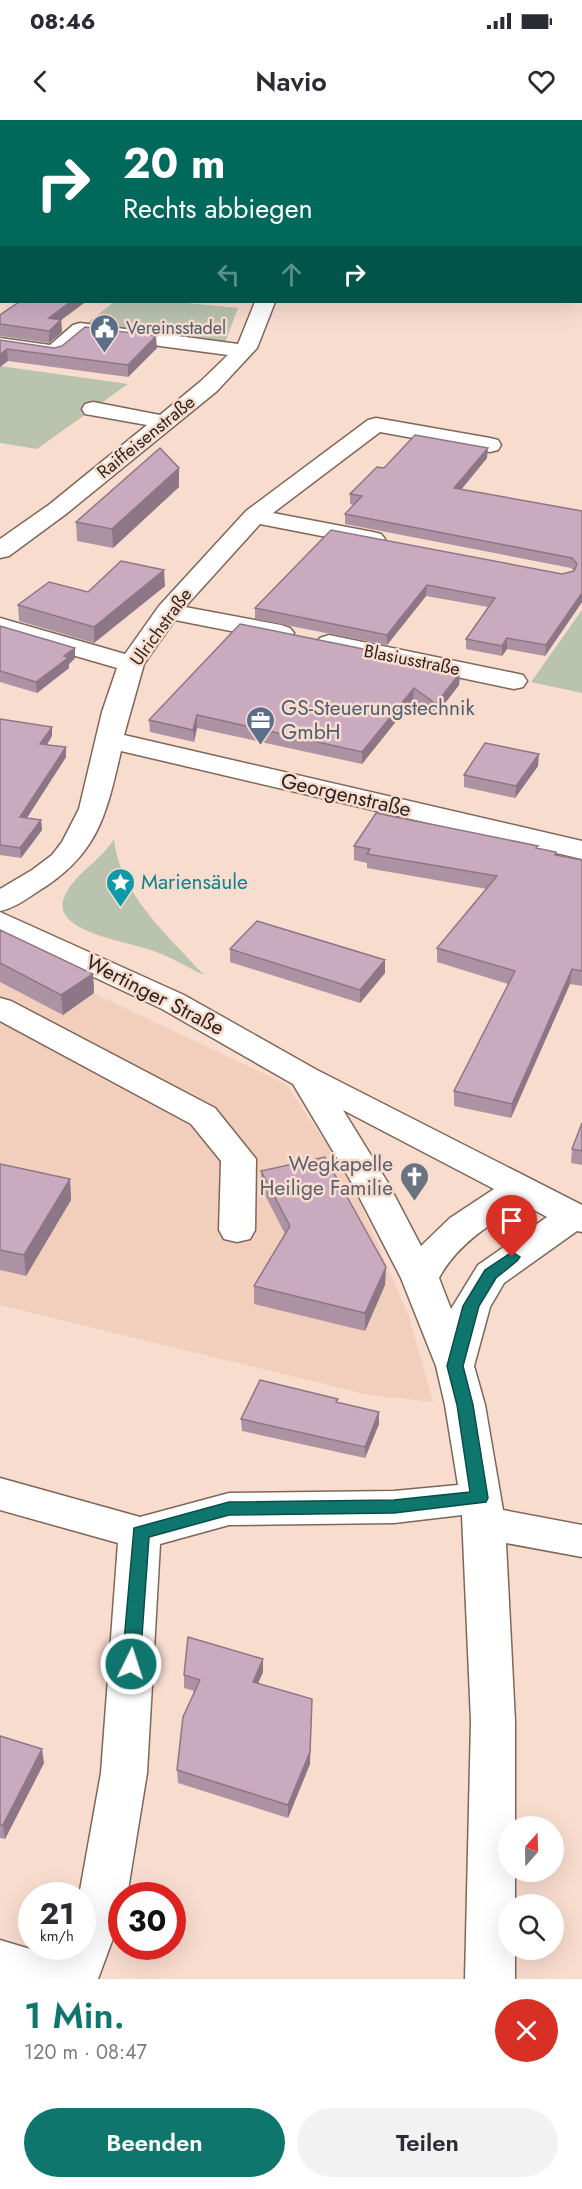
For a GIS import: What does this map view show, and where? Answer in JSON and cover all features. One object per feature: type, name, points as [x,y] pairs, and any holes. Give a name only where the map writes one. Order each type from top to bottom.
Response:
[{"type":"street","name":"Raiffeisenstraße","points":[[0,551],[30,526],[58,509],[209,386],[244,351],[266,303]]},
{"type":"street","points":[[0,344],[54,352],[80,329],[244,351]]},
{"type":"street","points":[[93,409],[164,422]]},
{"type":"street","name":"Ulrichstraße","points":[[0,902],[62,861],[75,845],[93,809],[131,664],[168,611],[254,516],[375,425],[490,445]]},
{"type":"street","points":[[254,516],[394,543]]},
{"type":"street","points":[[0,520],[30,526]]},
{"type":"street","name":"Blasiusstraße","points":[[168,611],[514,681]]},
{"type":"street","points":[[0,626],[131,664]]},
{"type":"street","name":"Georgenstraße","points":[[111,741],[582,850]]},
{"type":"street","name":"Wertinger Straße","points":[[0,921],[173,1002],[305,1077],[577,1218]]},
{"type":"street","points":[[0,1008],[203,1116],[239,1159],[237,1230]]},
{"type":"street","name":"Wertinger Straße","points":[[305,1077],[370,1183],[420,1278],[455,1366],[465,1405],[482,1510],[492,1721],[490,1979]]},
{"type":"street","points":[[420,1278],[439,1246],[455,1232],[521,1189]]},
{"type":"street","points":[[455,1366],[471,1306],[490,1274],[577,1218]]},
{"type":"street","points":[[0,1494],[140,1533],[229,1509],[394,1507],[482,1510],[582,1541]]},
{"type":"street","points":[[73,1979],[102,1902],[123,1773],[140,1533]]},
{"type":"street","points":[[0,1962],[54,1979]]},
{"type":"shaded area","points":[[0,949],[286,1084],[349,1177],[409,1317],[433,1402],[369,1395],[0,1305]]},
{"type":"green space","points":[[113,303],[187,303],[238,308],[225,343],[86,324]]},
{"type":"green space","points":[[0,366],[128,384],[37,449],[0,443]]},
{"type":"green space","points":[[582,610],[582,693],[531,682]]},
{"type":"green space","points":[[114,839],[125,878],[135,895],[147,913],[204,975],[154,951],[89,932],[72,922],[65,914],[63,901],[68,889]]},
{"type":"building","points":[[18,303],[69,303],[49,318],[61,320],[49,331],[0,324],[0,315]]},
{"type":"building","points":[[85,327],[156,336],[128,365],[7,349],[0,355],[0,340],[54,348],[62,346]]},
{"type":"building","points":[[415,435],[488,448],[454,488],[582,511],[582,593],[546,645],[507,638],[502,646],[466,639],[495,598],[427,585],[387,635],[255,608],[331,530],[562,574],[574,571],[577,564],[572,558],[345,514],[362,496],[350,494],[377,467],[384,468]]},
{"type":"building","points":[[160,448],[179,468],[112,529],[76,522]]},
{"type":"building","points":[[121,561],[164,570],[94,627],[18,605],[49,582],[88,592]]},
{"type":"building","points":[[240,624],[373,651],[370,654],[460,673],[436,704],[414,688],[362,752],[197,715],[193,730],[149,720]]},
{"type":"building","points":[[0,626],[75,648],[64,656],[68,658],[36,682],[0,671]]},
{"type":"building","points":[[0,719],[52,727],[40,744],[66,747],[20,817],[41,820],[20,848],[0,845]]},
{"type":"building","points":[[485,743],[539,754],[516,786],[464,775]]},
{"type":"building","points":[[376,813],[538,846],[536,848],[556,852],[555,855],[582,860],[582,971],[572,969],[512,1104],[454,1091],[515,971],[437,948],[497,876],[367,854],[370,849],[354,846]]},
{"type":"building","points":[[257,921],[385,960],[360,990],[230,949]]},
{"type":"building","points":[[0,930],[93,974],[61,995],[0,963]]},
{"type":"building","points":[[582,1123],[582,1151],[572,1149]]},
{"type":"building","points":[[325,1157],[386,1267],[365,1313],[254,1286],[290,1226],[261,1171]]},
{"type":"building","points":[[0,1164],[70,1179],[24,1255],[0,1250]]},
{"type":"building","points":[[260,1380],[338,1399],[336,1402],[379,1412],[365,1447],[241,1419]]},
{"type":"building","points":[[188,1637],[263,1659],[253,1682],[312,1699],[310,1752],[288,1805],[177,1770],[183,1717],[200,1680],[184,1675]]},
{"type":"building","points":[[0,1736],[42,1749],[3,1825],[0,1825]]},
{"type":"place","name":"Vereinsstadel","points":[[105,354]]},
{"type":"place","name":"GS-Steuerungstechnik GmbH","points":[[260,746]]},
{"type":"place","name":"Mariensäule","points":[[120,908]]},
{"type":"place","name":"Wegkapelle Heilige Familie","points":[[414,1202]]},
{"type":"route","points":[[131,1664],[140,1533],[229,1509],[394,1507],[480,1498],[465,1405],[455,1366],[471,1306],[490,1274],[512,1257]]}]
